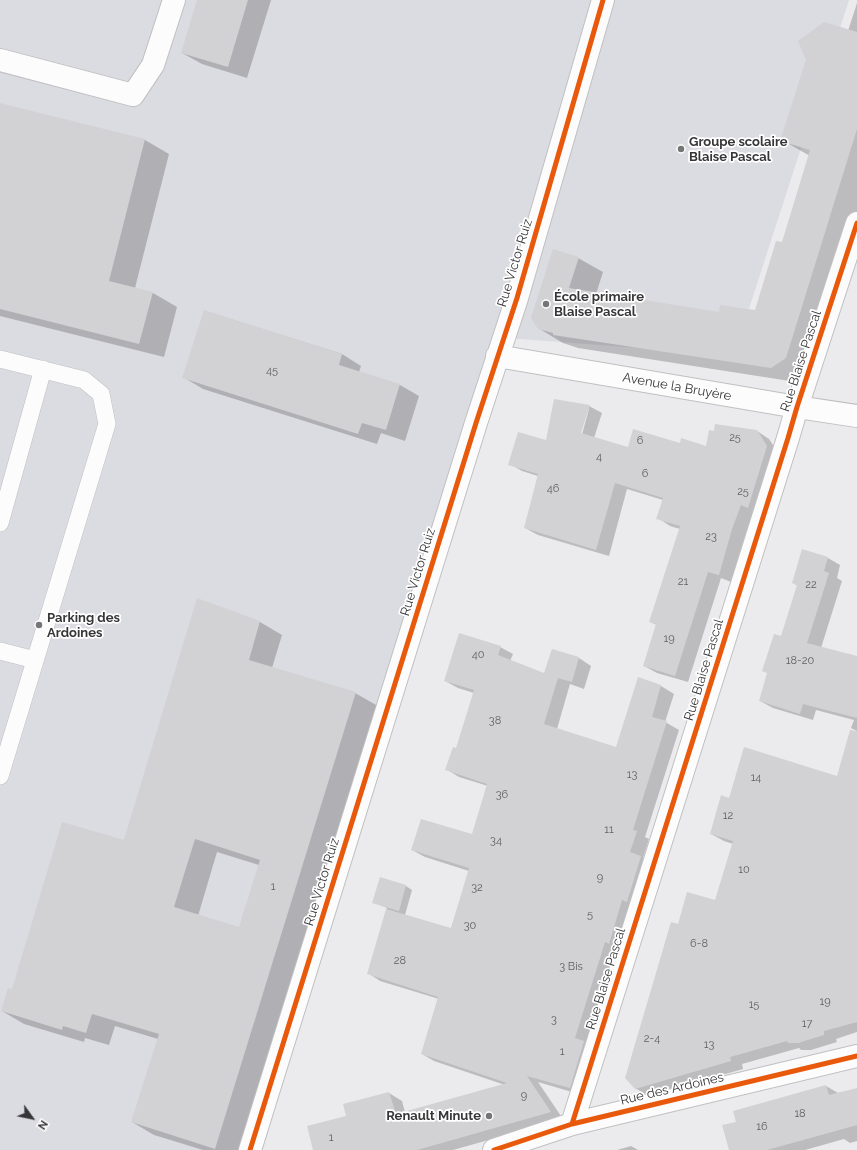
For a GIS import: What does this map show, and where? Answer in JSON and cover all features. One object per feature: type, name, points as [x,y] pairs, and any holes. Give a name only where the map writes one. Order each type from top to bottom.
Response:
[{"type":"street","points":[[0,60],[133,95],[153,65],[174,0]]},
{"type":"street","name":"Rue Victor Ruiz","points":[[250,1150],[497,356],[517,298],[603,0]]},
{"type":"street","name":"Rue Blaise Pascal","points":[[572,1124],[797,407],[857,223]]},
{"type":"street","name":"Avenue la Bruyère","points":[[497,356],[857,416]]},
{"type":"street","name":"Rue des Ardoines","points":[[494,1150],[572,1124],[857,1056]]},
{"type":"lane","points":[[0,359],[84,380],[101,394],[107,424],[0,776]]},
{"type":"lane","points":[[0,523],[43,369]]},
{"type":"lane","points":[[0,651],[35,660]]},
{"type":"shaded area","points":[[0,0],[596,0],[250,1150],[0,1150]]},
{"type":"shaded area","name":"Groupe scolaire Blaise Pascal","points":[[604,0],[849,0],[734,355],[506,338]]},
{"type":"building","points":[[197,0],[248,0],[228,67],[181,53]]},
{"type":"building","points":[[824,22],[857,32],[857,129],[786,358],[771,368],[553,335],[553,333],[538,329],[531,318],[553,249],[579,257],[569,288],[719,312],[720,305],[755,310],[776,241],[782,242],[810,150],[780,141],[806,60],[798,41]]},
{"type":"building","points":[[0,103],[145,139],[109,281],[153,292],[139,344],[0,309]]},
{"type":"building","points":[[204,310],[342,354],[339,365],[400,384],[386,430],[362,423],[358,434],[182,378]]},
{"type":"building","points":[[554,399],[590,405],[581,433],[628,447],[633,429],[680,443],[681,438],[706,446],[709,430],[714,431],[715,424],[757,430],[767,446],[748,508],[741,505],[732,529],[719,575],[708,572],[675,676],[643,666],[656,624],[649,622],[680,526],[656,519],[663,498],[615,483],[596,550],[524,528],[538,474],[508,465],[518,432],[546,440]]},
{"type":"building","points":[[802,549],[828,557],[824,571],[829,573],[807,643],[857,656],[857,718],[803,704],[800,714],[759,701],[767,673],[762,671],[774,634],[781,636],[797,585],[792,583]]},
{"type":"building","points":[[197,598],[260,621],[249,660],[356,692],[215,1149],[131,1122],[159,1034],[92,1014],[86,1033],[63,1026],[62,1030],[1,1011],[8,988],[12,989],[62,822],[124,840]],"holes":[[[195,839],[260,860],[239,927],[174,907]]]},
{"type":"building","points":[[459,633],[501,646],[498,655],[544,673],[552,649],[579,657],[572,682],[558,678],[544,724],[616,747],[638,677],[661,685],[652,717],[667,721],[633,830],[637,831],[630,852],[641,856],[627,902],[622,900],[609,944],[605,942],[575,1038],[584,1041],[570,1088],[527,1076],[551,1112],[417,1150],[313,1150],[307,1126],[346,1116],[343,1104],[389,1092],[396,1114],[507,1083],[421,1054],[438,997],[367,974],[386,909],[451,928],[469,868],[411,850],[421,819],[472,834],[487,784],[445,770],[453,747],[456,748],[474,690],[444,681]]},
{"type":"building","points":[[850,730],[857,731],[857,1022],[824,1031],[824,1035],[798,1043],[788,1043],[787,1041],[730,1057],[731,1061],[635,1089],[625,1078],[671,922],[678,924],[687,892],[715,900],[733,841],[710,834],[721,795],[729,798],[744,747],[837,776]]},
{"type":"building","points":[[380,877],[406,885],[399,911],[372,903]]},
{"type":"building","points":[[826,1085],[829,1095],[857,1088],[857,1125],[767,1150],[729,1150],[722,1125],[736,1122],[733,1111]]},
{"type":"cycle path","points":[[250,1150],[476,423],[517,298],[603,0]]},
{"type":"cycle path","points":[[572,1124],[797,407],[857,223]]},
{"type":"cycle path","points":[[494,1150],[572,1124],[857,1056]]},
{"type":"place","name":"Groupe scolaire Blaise Pascal","points":[[681,149]]},
{"type":"place","name":"École primaire Blaise Pascal","points":[[546,304]]},
{"type":"place","name":"Parking des Ardoines","points":[[39,625]]},
{"type":"place","name":"Renault Minute","points":[[489,1116]]}]
